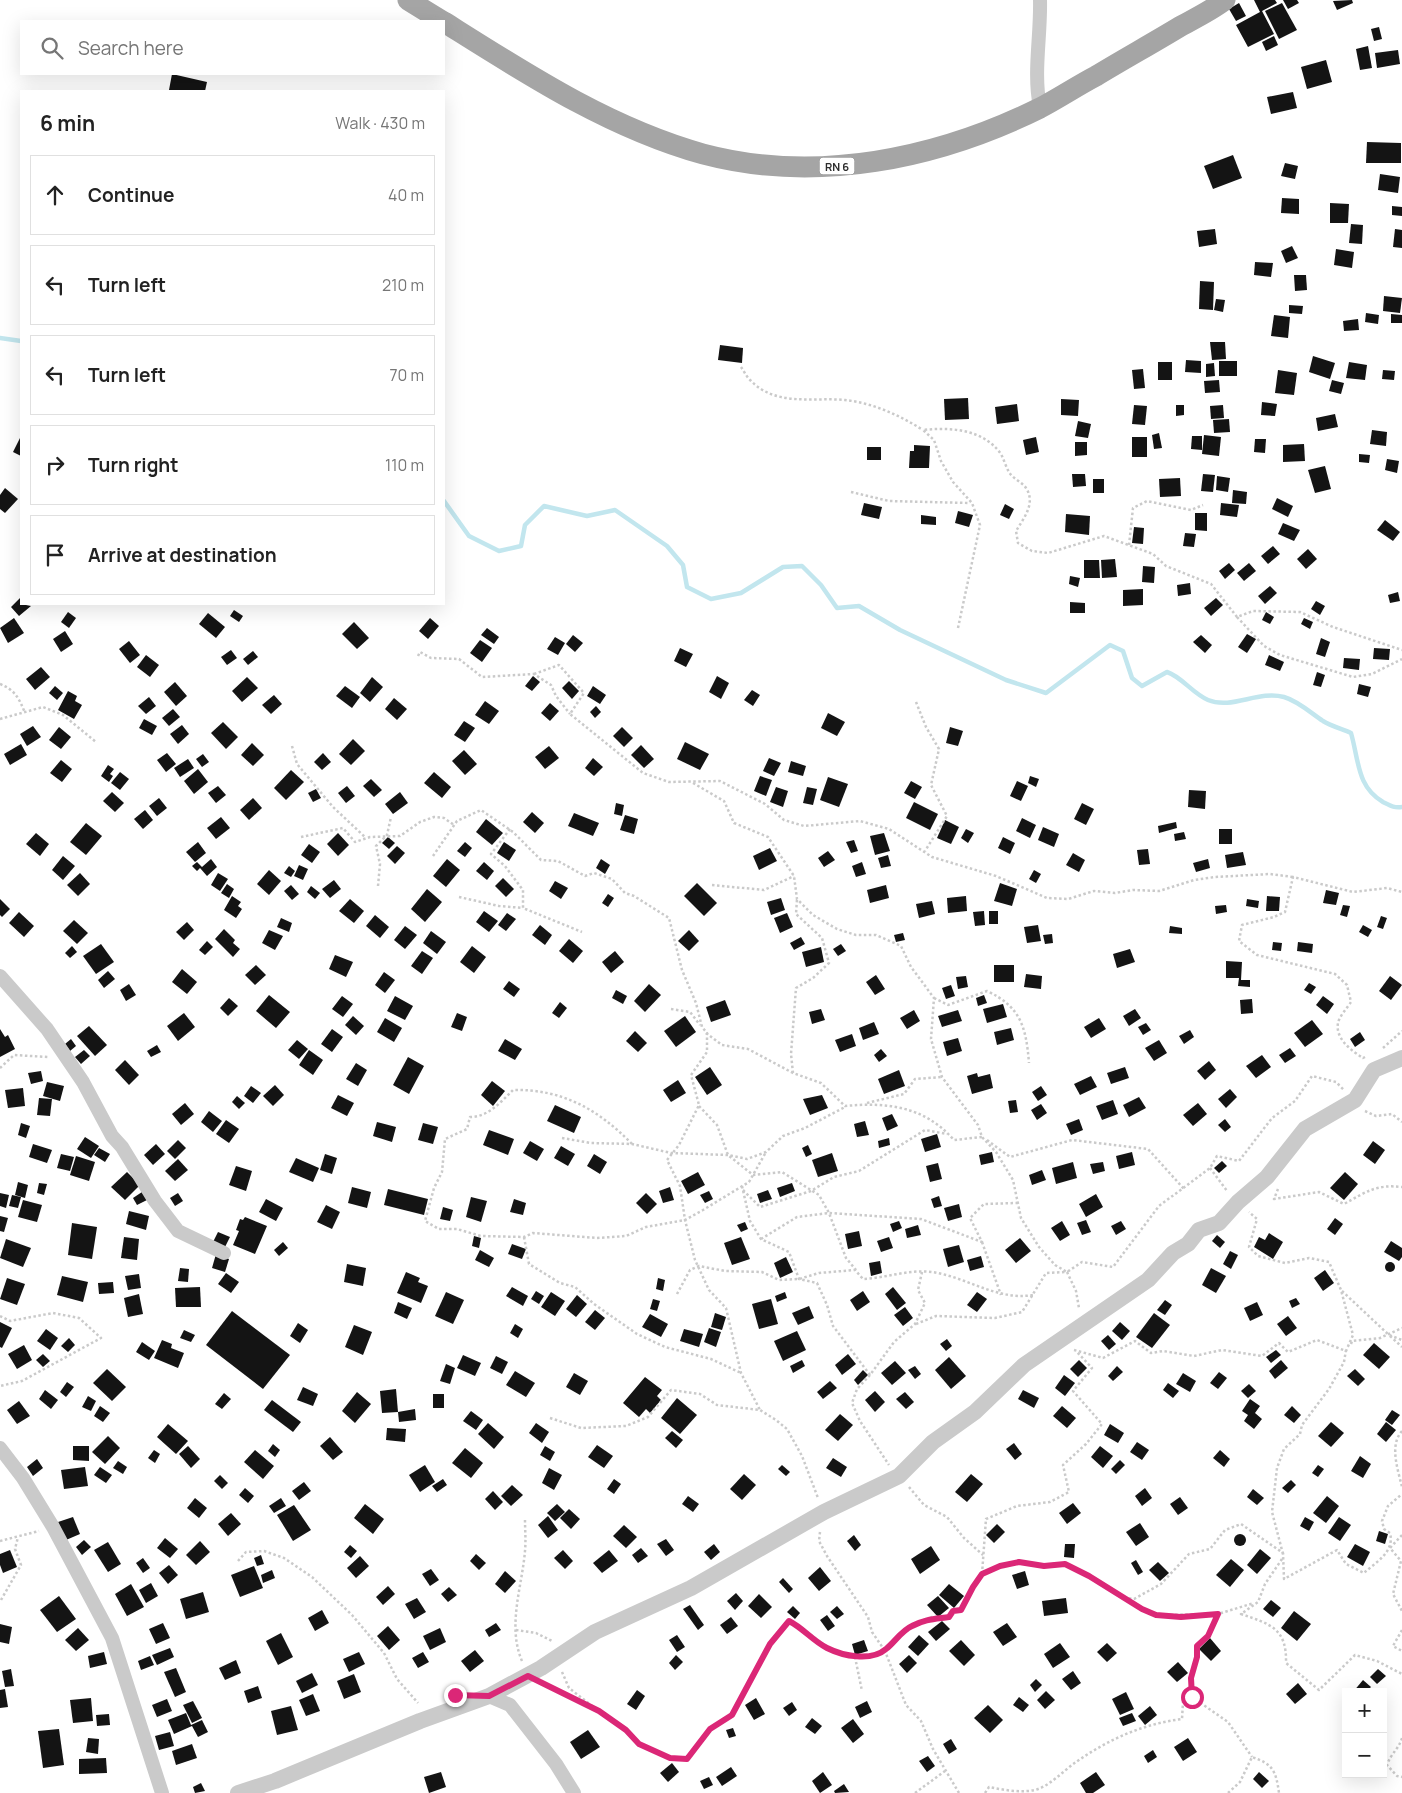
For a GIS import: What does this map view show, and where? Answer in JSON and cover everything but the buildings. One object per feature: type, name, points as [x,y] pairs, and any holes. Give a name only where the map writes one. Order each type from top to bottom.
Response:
[{"type":"main road","name":"RN 6","points":[[408,0],[440,20]]},
{"type":"main road","name":"RN 6","points":[[445,23],[529,75],[624,124],[703,154],[735,160],[819,167],[868,164],[911,156],[992,129],[1040,107],[1225,0]]},
{"type":"street","points":[[1040,0],[1037,75],[1040,107]]},
{"type":"street","points":[[0,976],[47,1029],[83,1082],[112,1136],[122,1147],[155,1201],[178,1231],[224,1253]]},
{"type":"street","points":[[238,1793],[275,1781],[420,1721],[489,1696],[528,1676],[595,1632],[691,1588],[824,1512],[899,1476],[933,1442],[975,1412],[1024,1365],[1081,1324],[1148,1280],[1173,1253],[1188,1244],[1199,1230],[1219,1222],[1238,1202],[1267,1177],[1306,1129],[1355,1100],[1374,1070],[1402,1058]]},
{"type":"street","points":[[0,1448],[23,1478],[53,1527],[112,1638],[162,1793]]},
{"type":"street","points":[[489,1696],[510,1705],[556,1764],[574,1793]]},
{"type":"path","points":[[741,368],[749,379],[776,396],[788,400],[845,400],[894,412],[923,430],[934,440],[941,461],[953,482],[972,503],[980,525],[958,628]]},
{"type":"path","points":[[923,430],[963,429],[986,441],[1000,454],[1010,474],[1026,488],[1030,499],[1029,511],[1016,531],[1018,543],[1032,551],[1048,553],[1104,536],[1153,554],[1166,566],[1211,584],[1237,617],[1264,646],[1280,655],[1353,677],[1372,674],[1402,659]]},
{"type":"path","points":[[851,492],[889,501],[972,503]]},
{"type":"path","points":[[1129,545],[1129,523],[1133,508],[1147,501],[1190,510],[1202,505]]},
{"type":"path","points":[[1237,617],[1253,611],[1300,612],[1333,628],[1402,650]]},
{"type":"path","points":[[418,656],[420,652],[431,658],[459,659],[482,677],[534,674],[559,665],[584,693],[570,714]]},
{"type":"path","points":[[534,674],[551,685],[556,696],[570,714],[643,773],[669,782],[720,781],[765,804],[784,820],[804,826],[860,821],[889,829],[932,857],[996,876],[1047,898],[1068,899],[1094,891],[1115,893],[1133,890],[1159,891],[1194,880],[1270,874],[1353,892],[1387,888],[1402,892]]},
{"type":"path","points":[[0,684],[10,688],[19,697],[25,713]]},
{"type":"path","points":[[916,702],[926,727],[939,749],[931,785],[947,816],[925,851]]},
{"type":"path","points":[[0,719],[43,708],[63,716],[96,742]]},
{"type":"path","points":[[292,746],[297,764],[333,807],[366,838]]},
{"type":"path","points":[[693,783],[724,802],[734,823],[768,837],[794,876],[797,899],[796,914],[822,938],[829,963],[813,978],[796,988],[791,1054],[793,1073]]},
{"type":"path","points":[[433,856],[457,821],[481,810],[510,829],[541,860],[558,861],[586,876],[594,873],[612,879],[624,893],[634,896],[669,918],[682,970],[702,1027],[707,1034],[707,1052],[691,1075],[699,1105],[717,1125],[728,1155],[753,1175],[782,1172],[819,1195],[829,1213],[846,1258],[863,1279]]},
{"type":"path","points":[[378,886],[380,864],[376,846],[387,835],[391,817]]},
{"type":"path","points":[[302,837],[343,828],[355,842],[366,838],[387,835],[400,836],[420,822],[434,817],[444,818],[454,825]]},
{"type":"path","points":[[510,829],[492,854],[505,866],[523,890],[523,908]]},
{"type":"path","points":[[712,885],[764,890],[794,876]]},
{"type":"path","points":[[1293,878],[1285,912],[1274,917],[1242,925],[1239,941],[1257,956],[1335,974],[1347,985],[1351,1002],[1338,1023],[1339,1032],[1347,1048],[1363,1058],[1371,1054]]},
{"type":"path","points":[[459,897],[499,906],[523,908],[582,932]]},
{"type":"path","points":[[797,899],[813,915],[837,929],[856,935],[876,935],[901,946],[911,967],[934,998],[948,1005],[987,990],[1005,1000],[1021,1022],[1027,1042],[1029,1063]]},
{"type":"path","points":[[934,998],[932,1039],[942,1077],[978,1125],[982,1137],[996,1152],[1013,1180],[1022,1218],[1026,1225],[1044,1253],[1055,1265],[1067,1272],[1076,1291],[1081,1324]]},
{"type":"path","points":[[671,1009],[690,1012],[707,1034],[722,1045],[748,1049],[793,1073],[821,1083],[845,1106],[876,1104],[919,1112],[949,1134],[954,1140],[982,1137],[1010,1157],[1072,1140],[1148,1149],[1184,1189]]},
{"type":"path","points":[[1380,1051],[1402,1031]]},
{"type":"path","points":[[0,1068],[14,1056],[67,1058]]},
{"type":"path","points":[[799,1278],[817,1283],[827,1305],[833,1326],[870,1375],[894,1342],[915,1324],[936,1316],[1008,1316],[1022,1312],[1046,1274],[1067,1272],[1082,1262],[1114,1267],[1159,1206],[1210,1168],[1217,1156],[1239,1161],[1272,1118],[1295,1101],[1312,1076],[1336,1082],[1366,1113],[1376,1116],[1392,1114],[1402,1122]]},
{"type":"path","points":[[632,1144],[600,1115],[579,1102],[532,1090],[513,1090],[495,1108],[478,1117],[470,1117],[467,1129],[445,1139],[442,1172],[424,1221],[439,1230],[457,1230],[481,1236],[524,1237],[534,1233],[597,1238],[626,1236],[646,1227],[685,1220],[742,1188],[749,1182],[766,1152],[783,1136],[805,1128],[845,1106],[904,1094],[916,1079],[942,1077]]},
{"type":"path","points":[[699,1105],[679,1145],[667,1160],[680,1186],[685,1220],[699,1266],[708,1290],[726,1308],[742,1373],[760,1410]]},
{"type":"path","points":[[742,1188],[760,1206],[812,1191],[834,1177],[859,1171],[924,1130],[949,1134]]},
{"type":"path","points":[[562,1138],[592,1143],[632,1144],[671,1153],[728,1155],[747,1159],[766,1152]]},
{"type":"path","points":[[1210,1168],[1238,1202],[1256,1219],[1249,1247],[1258,1256],[1285,1263],[1309,1258],[1329,1262],[1340,1290],[1353,1335],[1346,1351],[1344,1362],[1330,1389],[1302,1425],[1300,1434],[1284,1449],[1276,1468],[1272,1512],[1283,1553],[1284,1579],[1337,1550],[1346,1564],[1364,1573],[1384,1556],[1402,1535]]},
{"type":"path","points":[[1267,1177],[1281,1184],[1274,1199],[1319,1192],[1344,1204],[1367,1191],[1385,1185],[1402,1187]]},
{"type":"path","points":[[1001,1295],[982,1242],[970,1218],[984,1204],[1017,1203],[1013,1180]]},
{"type":"path","points":[[742,1188],[750,1221],[761,1239],[790,1252],[799,1278]]},
{"type":"path","points":[[761,1239],[797,1217],[829,1213],[921,1219],[982,1242]]},
{"type":"path","points":[[524,1237],[529,1264],[560,1283],[575,1287],[594,1304],[637,1334],[665,1347],[711,1359],[742,1373]]},
{"type":"path","points":[[677,1294],[690,1270],[699,1266],[725,1271],[762,1272],[779,1280],[820,1273],[854,1270],[863,1279]]},
{"type":"path","points":[[863,1279],[922,1271],[959,1278],[1001,1295],[1022,1297],[1033,1295]]},
{"type":"path","points":[[915,1324],[925,1303],[918,1290],[922,1271]]},
{"type":"path","points":[[1340,1290],[1402,1347]]},
{"type":"path","points":[[0,1316],[10,1321],[53,1313],[79,1318],[101,1338],[22,1381],[0,1386]]},
{"type":"path","points":[[1346,1351],[1352,1341],[1389,1335],[1402,1328]]},
{"type":"path","points":[[1389,1335],[1402,1340]]},
{"type":"path","points":[[525,1520],[525,1550],[517,1592],[516,1630],[518,1653],[528,1676],[599,1711],[626,1730],[639,1744],[670,1758],[687,1759],[710,1729],[732,1715],[770,1644],[789,1621],[804,1629],[825,1647],[855,1657],[884,1651],[911,1626],[932,1617],[949,1617],[953,1611],[961,1610],[982,1574],[986,1519],[1017,1506],[1050,1502],[1069,1492],[1063,1465],[1086,1444],[1102,1424],[1073,1391],[1092,1368],[1063,1338]]},
{"type":"path","points":[[1076,1351],[1103,1358],[1135,1342],[1151,1353],[1163,1351],[1194,1356],[1222,1350],[1262,1356],[1279,1343],[1288,1352],[1317,1340],[1346,1351]]},
{"type":"path","points":[[550,1418],[581,1428],[626,1426],[648,1418],[671,1390],[700,1394],[717,1404],[760,1410],[787,1429],[802,1456],[824,1512],[819,1541],[868,1618],[872,1632],[884,1651],[906,1705],[921,1721],[945,1771],[958,1793]]},
{"type":"path","points":[[1402,1431],[1398,1436],[1395,1462],[1402,1487]]},
{"type":"path","points":[[1402,1494],[1388,1506],[1382,1522],[1384,1529],[1390,1533],[1390,1548],[1401,1561],[1393,1594],[1402,1611]]},
{"type":"path","points":[[1121,1597],[1134,1599],[1162,1584],[1189,1554],[1210,1549],[1225,1530],[1242,1524],[1283,1553]]},
{"type":"path","points":[[0,1541],[53,1527]]},
{"type":"path","points":[[1,1600],[21,1565],[15,1549],[18,1537]]},
{"type":"path","points":[[238,1561],[246,1552],[264,1551],[284,1558],[312,1577],[352,1615],[384,1653],[397,1679],[417,1704],[425,1701]]},
{"type":"path","points":[[1283,1553],[1281,1564],[1265,1584],[1258,1602],[1241,1614],[1272,1625],[1287,1645],[1286,1662],[1319,1690],[1355,1655],[1377,1661],[1402,1674]]},
{"type":"path","points":[[982,1574],[1000,1566],[1019,1562],[1044,1566],[1065,1564],[1156,1615],[1181,1617],[1218,1614],[1258,1602]]},
{"type":"path","points":[[1192,1697],[1191,1678],[1197,1657],[1197,1646],[1208,1636],[1218,1614]]},
{"type":"path","points":[[1402,1630],[1392,1646],[1402,1651]]},
{"type":"path","points":[[855,1657],[862,1691]]},
{"type":"path","points":[[1192,1697],[1228,1722],[1252,1756],[1267,1762],[1274,1770],[1279,1793]]},
{"type":"path","points":[[985,1793],[989,1788],[1018,1792],[1036,1790],[1076,1762],[1126,1732],[1162,1722],[1182,1719],[1183,1702],[1192,1697]]},
{"type":"path","points":[[1402,1738],[1400,1746],[1390,1754],[1388,1765],[1396,1776],[1402,1778]]},
{"type":"path","points":[[1228,1793],[1240,1782],[1252,1756]]},
{"type":"path","points":[[914,1793],[945,1771]]},
{"type":"waterway","points":[[0,338],[20,341]]},
{"type":"waterway","points":[[445,502],[469,536],[499,551],[521,546],[525,525],[544,506],[587,516],[615,510],[667,546],[683,565],[687,587],[711,599],[741,593],[783,567],[802,566],[821,585],[837,608],[859,606],[900,630],[1006,680],[1046,693],[1110,645],[1123,651],[1132,678],[1142,686],[1167,672],[1202,697],[1217,702],[1236,702],[1265,696],[1284,697],[1299,704],[1326,723],[1351,733],[1360,772],[1368,789],[1383,802],[1392,806],[1402,807]]},
{"type":"route","points":[[455,1695],[489,1696],[528,1676],[565,1696],[599,1711],[626,1730],[639,1744],[670,1758],[687,1759],[710,1729],[732,1715],[770,1644],[789,1621],[804,1629],[825,1647],[842,1654],[855,1657],[884,1651],[911,1626],[932,1617],[935,1619],[949,1617],[953,1611],[961,1610],[982,1574],[1000,1566],[1019,1562],[1044,1566],[1065,1564],[1089,1576],[1142,1609],[1156,1615],[1181,1617],[1218,1614],[1208,1636],[1197,1646],[1197,1657],[1191,1678],[1192,1697]]}]
